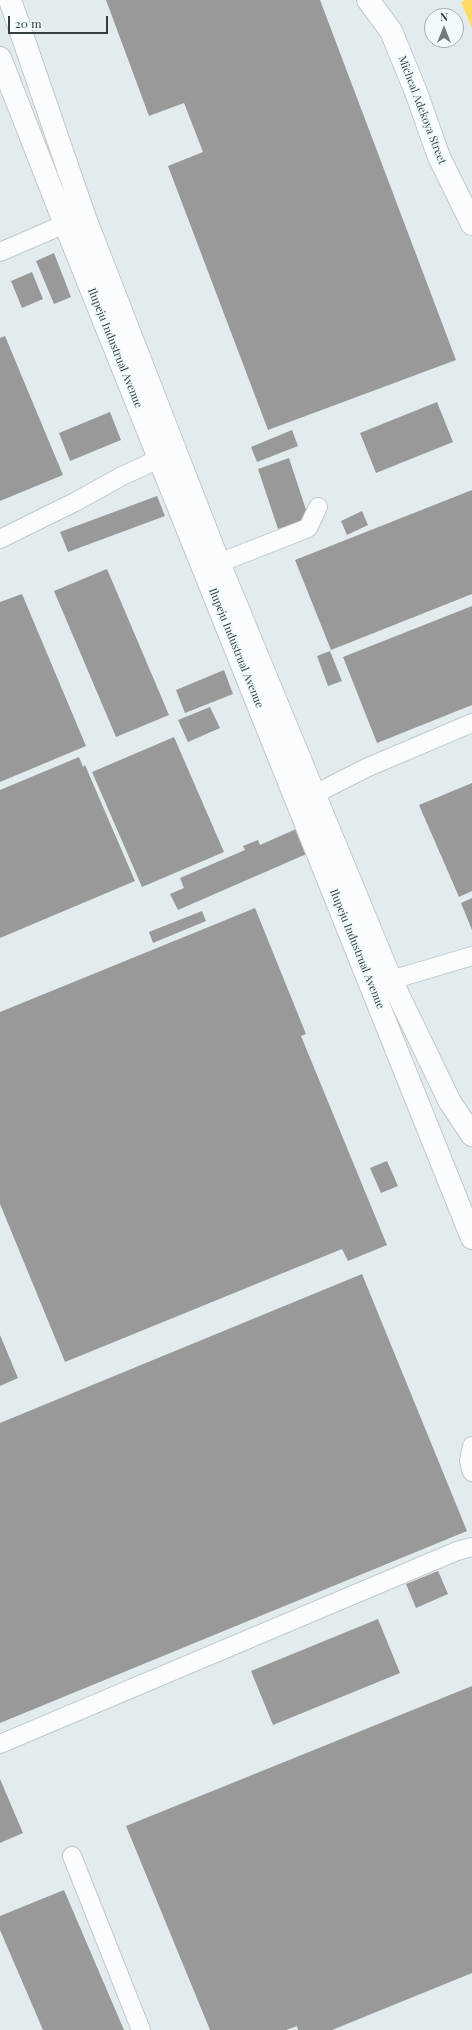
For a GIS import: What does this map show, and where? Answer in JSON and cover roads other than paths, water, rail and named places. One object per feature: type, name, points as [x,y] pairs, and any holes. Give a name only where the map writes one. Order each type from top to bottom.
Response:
[{"type":"street","name":"Ilupeju Industrual Avenue","points":[[10,0],[85,218],[219,563],[390,980],[450,1102],[472,1135]]},
{"type":"street","name":"Micheal Adekoya Street","points":[[368,0],[390,31],[416,92],[439,157],[472,224]]},
{"type":"street","name":"Ilupeju Industrual Avenue","points":[[0,58],[65,224],[472,1238]]},
{"type":"lane","points":[[0,252],[65,224]]},
{"type":"lane","points":[[0,539],[75,502],[122,476],[159,459]]},
{"type":"lane","points":[[219,563],[308,528],[318,507]]},
{"type":"lane","points":[[315,794],[366,768],[472,723]]},
{"type":"lane","points":[[390,980],[472,956]]},
{"type":"lane","points":[[472,1446],[468,1460],[472,1472]]},
{"type":"lane","points":[[0,1744],[457,1551],[472,1547]]},
{"type":"lane","points":[[72,1856],[141,2030]]}]
